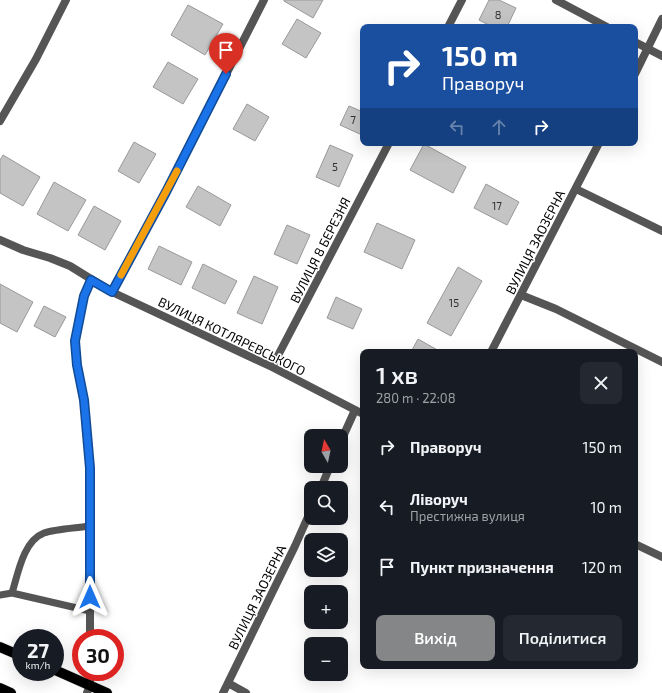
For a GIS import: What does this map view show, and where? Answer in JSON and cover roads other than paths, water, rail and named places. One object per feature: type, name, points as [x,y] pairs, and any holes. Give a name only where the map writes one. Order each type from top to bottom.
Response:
[{"type":"main road","points":[[0,647],[12,652]]},
{"type":"main road","points":[[64,675],[89,689],[107,693]]},
{"type":"main road","points":[[0,688],[11,693]]},
{"type":"street","points":[[0,121],[36,59],[66,0]]},
{"type":"street","points":[[112,292],[166,192],[264,0]]},
{"type":"street","points":[[450,24],[462,0]]},
{"type":"street","points":[[556,0],[601,24]]},
{"type":"street","points":[[638,68],[662,19]]},
{"type":"street","points":[[638,44],[662,56]]},
{"type":"street","name":"ВУЛИЦЯ 8 БЕРЕЗНЯ","points":[[272,367],[387,146]]},
{"type":"street","name":"ВУЛИЦЯ ЗАОЗЕРНА","points":[[493,349],[598,146]]},
{"type":"street","points":[[576,189],[662,231]]},
{"type":"street","name":"ВУЛИЦЯ КОТЛЯРЕВСЬКОГО","points":[[0,240],[23,250],[70,266],[112,292],[272,367],[360,412]]},
{"type":"street","points":[[90,629],[90,468],[84,400],[77,365],[75,341],[84,296],[91,280]]},
{"type":"street","points":[[521,295],[556,309],[636,349]]},
{"type":"street","points":[[638,350],[662,362]]},
{"type":"street","points":[[346,429],[355,410]]},
{"type":"street","name":"ВУЛИЦЯ ЗАОЗЕРНА","points":[[223,693],[304,525]]},
{"type":"street","points":[[638,545],[662,557]]},
{"type":"street","points":[[228,683],[246,693]]},
{"type":"lane","points":[[12,594],[28,547],[33,539],[44,533],[90,526]]},
{"type":"lane","points":[[0,595],[12,594],[90,611]]}]
